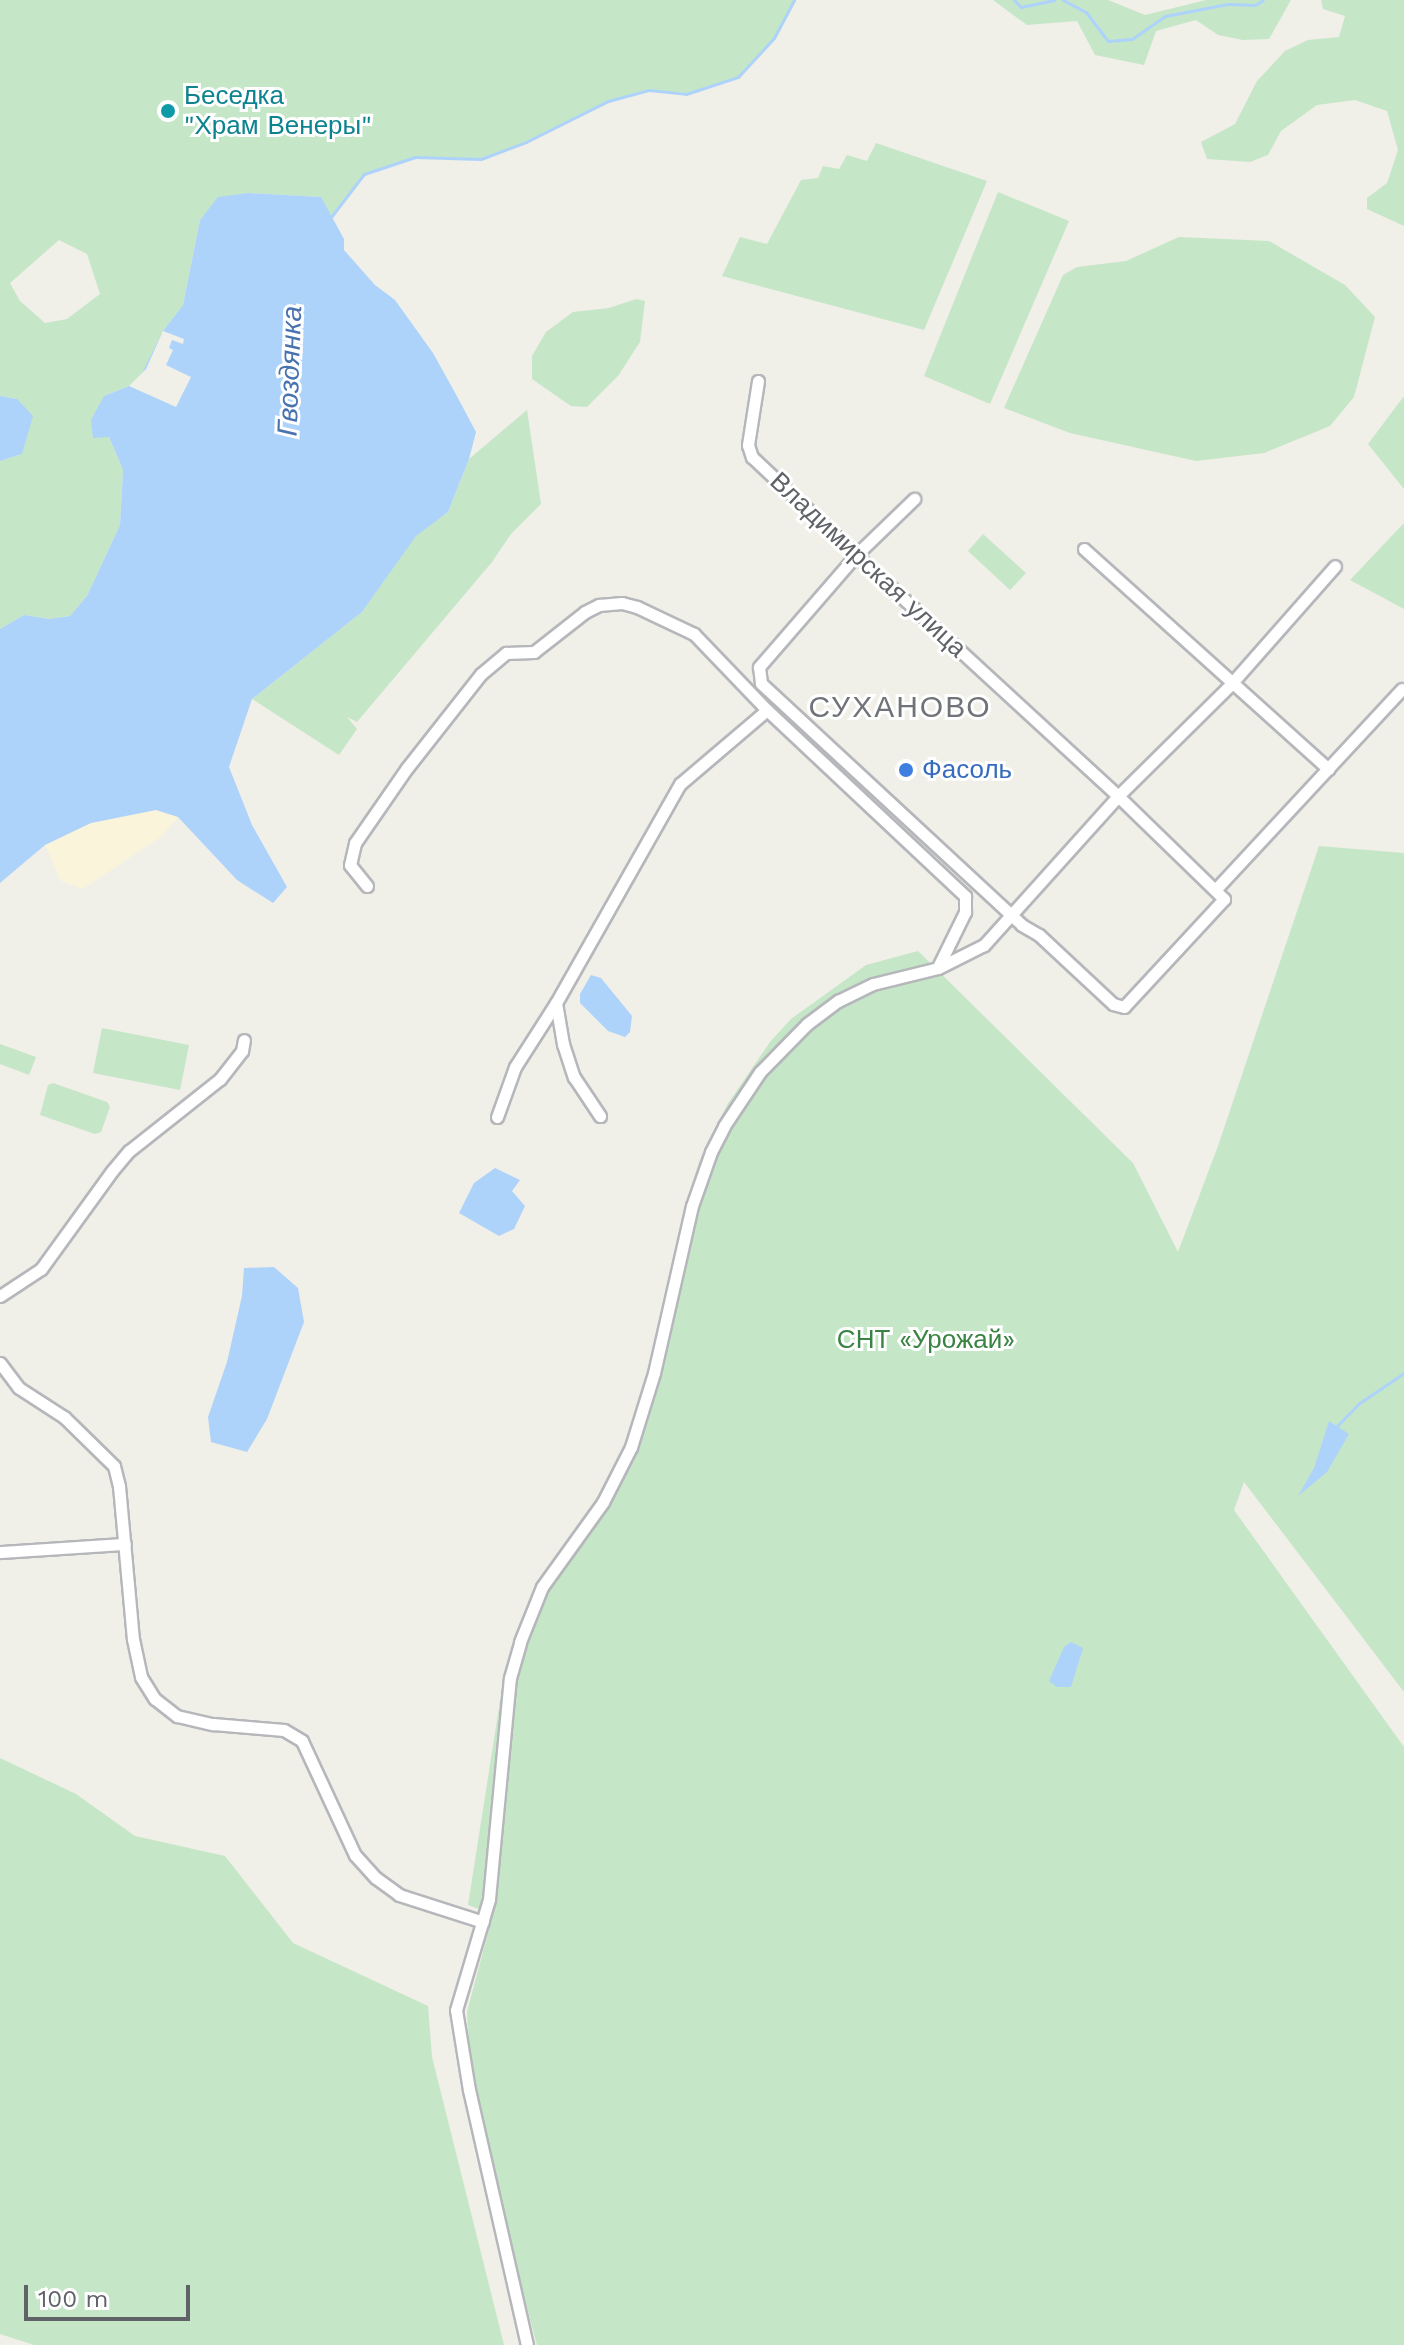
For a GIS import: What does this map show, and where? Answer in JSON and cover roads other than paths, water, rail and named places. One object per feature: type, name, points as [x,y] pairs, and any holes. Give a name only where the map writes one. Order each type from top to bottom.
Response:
[{"type":"street","name":"Владимирская улица","points":[[758,381],[748,445],[752,457],[1216,889]]},
{"type":"street","points":[[914,499],[856,555],[759,667],[761,683],[1010,914],[1039,935],[1113,1004],[1124,1007],[1224,899],[1216,889],[1402,689]]},
{"type":"street","points":[[1084,549],[1328,769]]},
{"type":"street","points":[[527,2345],[458,2038],[457,2006],[489,1899],[510,1678],[520,1642],[542,1587],[603,1502],[631,1447],[654,1373],[692,1206],[724,1126],[760,1072],[818,1016],[873,984],[938,968],[984,945],[1118,796],[1231,684],[1335,566]]},
{"type":"street","points":[[367,886],[350,865],[355,843],[407,768],[481,674],[506,653],[534,652],[585,612],[599,605],[622,603],[694,634],[767,710],[965,896],[965,912],[938,968]]},
{"type":"street","points":[[497,1117],[515,1067],[556,1003],[680,784],[767,710]]},
{"type":"street","points":[[556,1003],[563,1044],[574,1077],[600,1116]]},
{"type":"street","points":[[0,1296],[41,1269],[129,1151],[220,1079],[242,1051],[244,1040]]},
{"type":"street","points":[[0,1363],[19,1388],[64,1417],[114,1466],[125,1544],[133,1639],[141,1677],[155,1699],[177,1716],[213,1724],[284,1730],[302,1741],[355,1855],[376,1878],[399,1895],[483,1922]]},
{"type":"street","points":[[0,1552],[125,1544]]},
{"type":"water","points":[[248,193],[321,197],[344,239],[344,250],[375,285],[395,300],[433,353],[476,432],[469,459],[448,512],[416,536],[362,612],[252,699],[229,767],[252,825],[287,887],[273,903],[237,880],[178,817],[156,810],[91,823],[45,845],[0,883],[0,629],[24,615],[49,619],[70,616],[87,596],[120,525],[123,470],[109,437],[93,438],[91,420],[104,396],[129,386],[140,377],[163,331],[183,305],[200,220],[218,197]]},
{"type":"water","points":[[0,396],[17,399],[33,416],[22,454],[0,461]]},
{"type":"water","points":[[591,975],[601,978],[632,1016],[630,1032],[625,1037],[608,1031],[580,1003],[580,994]]},
{"type":"water","points":[[495,1168],[520,1180],[512,1191],[525,1206],[514,1229],[499,1236],[459,1213],[474,1183]]},
{"type":"water","points":[[274,1267],[298,1288],[304,1322],[267,1419],[247,1452],[211,1442],[208,1417],[227,1362],[242,1296],[244,1268]]},
{"type":"water","points":[[1329,1421],[1349,1434],[1327,1472],[1298,1496],[1314,1468]]},
{"type":"water","points":[[1071,1642],[1083,1648],[1071,1687],[1057,1687],[1049,1681],[1064,1647]]},
{"type":"waterway","name":"Гвоздянка","points":[[331,217],[364,174],[415,157],[481,159],[526,142],[608,101],[649,90],[686,94],[738,77],[774,38],[794,0]]},
{"type":"waterway","name":"Гвоздянка","points":[[1014,0],[1021,7],[1054,0]]},
{"type":"waterway","name":"Гвоздянка","points":[[1063,0],[1086,12],[1108,41],[1132,39],[1165,16],[1228,4],[1255,5],[1263,0]]},
{"type":"waterway","points":[[1337,1426],[1358,1404],[1404,1373]]},
{"type":"place","name":"Беседка \"Храм Венеры\"","points":[[168,111]]},
{"type":"place","name":"Фасоль","points":[[906,770]]},
{"type":"district","name":"СУХАНОВО","points":[[900,707]]},
{"type":"park label","name":"СНТ «Урожай»","points":[[926,1340]]}]
